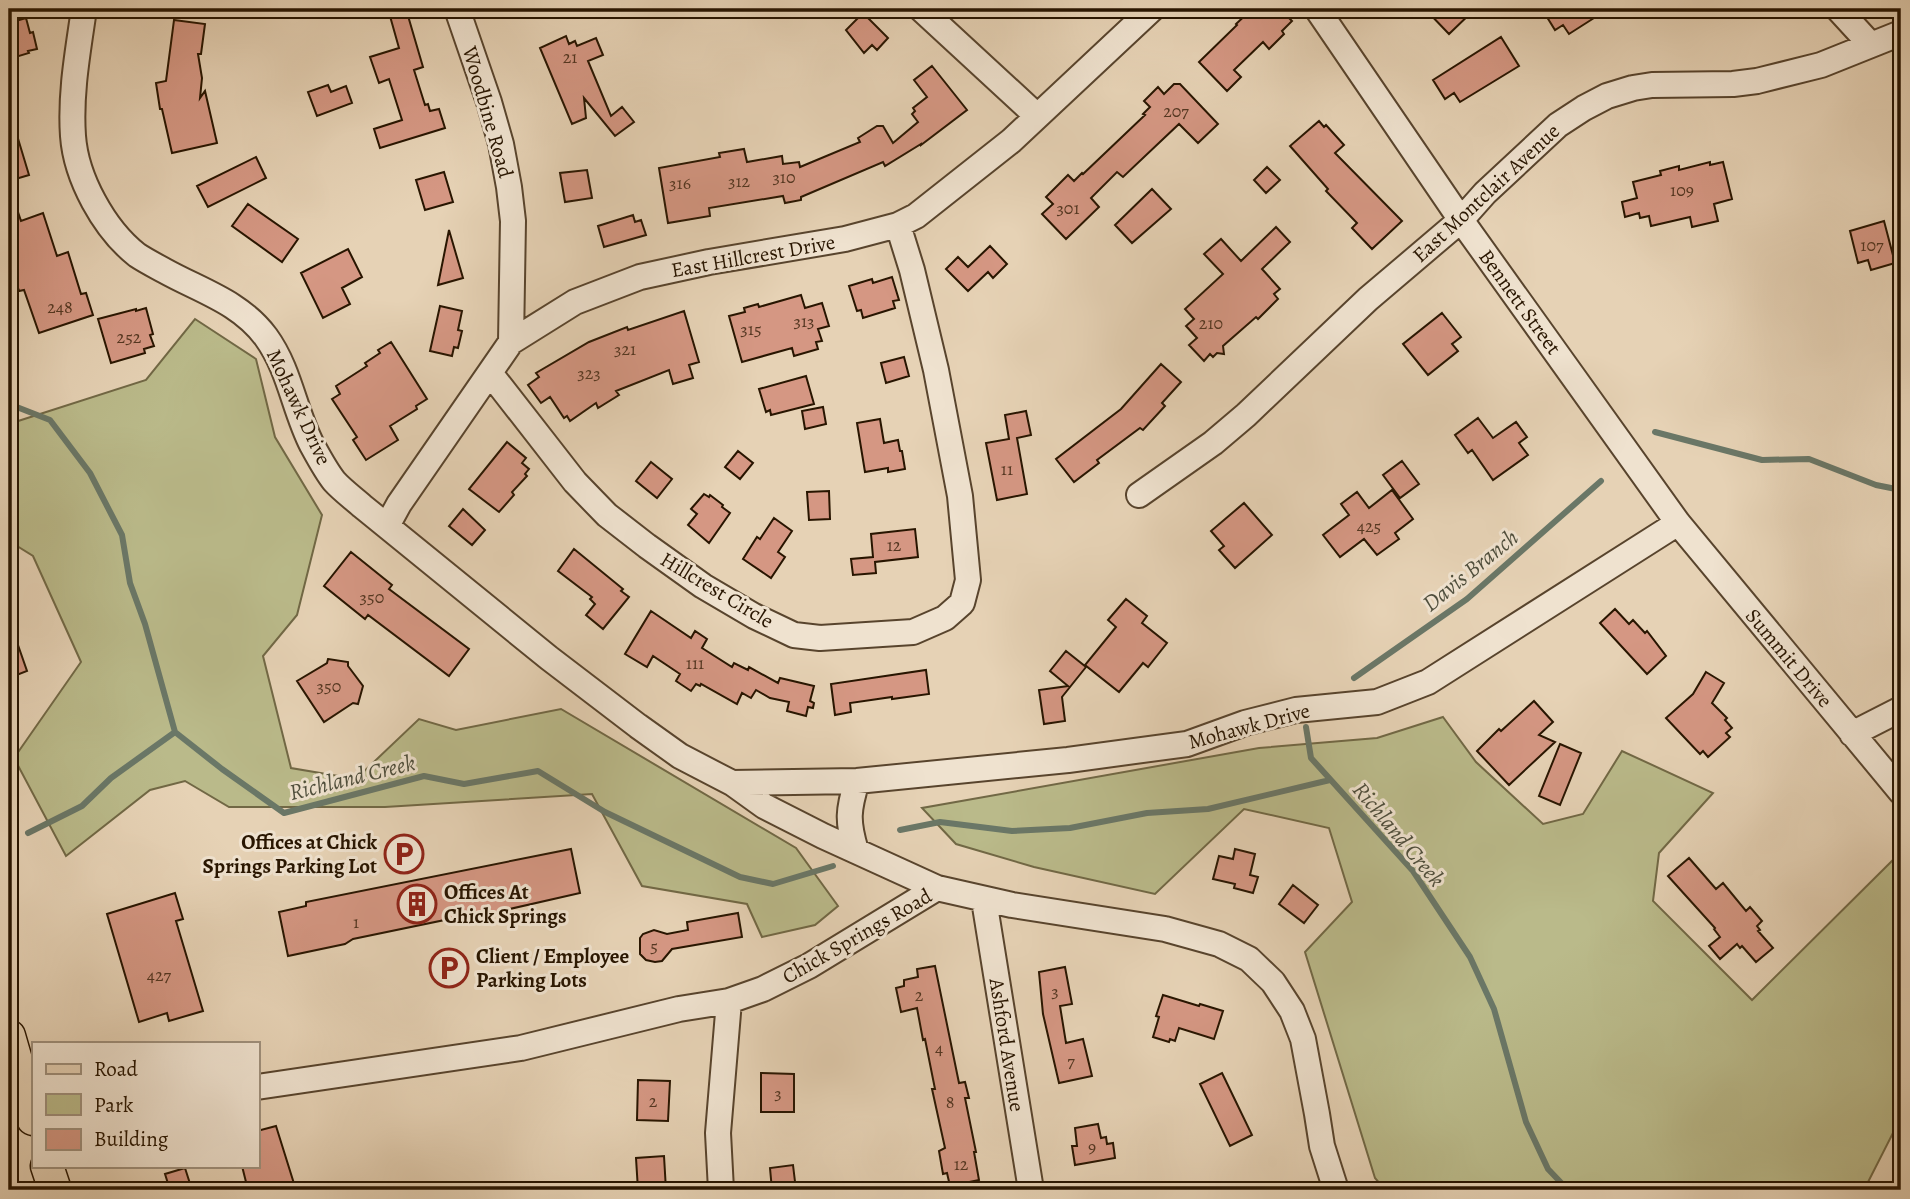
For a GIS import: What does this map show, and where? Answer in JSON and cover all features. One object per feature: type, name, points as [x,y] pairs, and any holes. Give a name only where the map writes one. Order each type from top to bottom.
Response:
[{"type":"main road","points":[[9,1036],[32,1115]]},
{"type":"main road","points":[[48,1168],[55,1190]]},
{"type":"street","name":"Mohawk Drive","points":[[84,9],[74,77],[73,137],[78,165],[100,214],[137,254],[235,307],[266,337],[291,385],[312,444],[335,481],[549,658],[680,756],[732,783],[764,806],[936,888]]},
{"type":"street","name":"Woodbine Road","points":[[457,9],[489,102],[509,187],[513,222],[511,342]]},
{"type":"street","points":[[921,9],[1038,116]]},
{"type":"street","name":"East Hillcrest Drive","points":[[387,526],[398,504],[511,342],[575,302],[640,278],[709,262],[845,239],[898,225],[915,216],[1011,141],[1152,9]]},
{"type":"street","name":"Bennett Street","points":[[1317,9],[1461,220],[1678,523]]},
{"type":"street","points":[[1838,9],[1871,45]]},
{"type":"street","name":"East Montclair Avenue","points":[[1139,495],[1229,429],[1368,299],[1461,220],[1485,193],[1558,125],[1584,108],[1607,96],[1652,85],[1733,84],[1756,81],[1821,65],[1901,33]]},
{"type":"street","name":"Hillcrest Circle","points":[[490,373],[575,482],[607,515],[703,586],[754,616],[794,635],[821,639],[913,632],[944,618],[962,603],[968,580],[960,496],[936,370],[912,270],[898,225]]},
{"type":"street","name":"Mohawk Drive","points":[[732,783],[857,780],[1068,760],[1187,744],[1245,723],[1296,710],[1377,702],[1428,682],[1678,523]]},
{"type":"street","name":"Summit Drive","points":[[1678,523],[1901,792]]},
{"type":"street","points":[[1852,734],[1901,709]]},
{"type":"street","points":[[856,851],[848,820],[857,780]]},
{"type":"street","name":"Chick Springs Road","points":[[259,1087],[521,1048],[679,1009],[729,1001],[763,989],[809,966],[936,888],[984,900],[1165,929],[1219,944],[1249,959],[1273,982],[1292,1011],[1303,1039],[1322,1146],[1336,1190]]},
{"type":"street","name":"Ashford Avenue","points":[[984,900],[1031,1190]]},
{"type":"street","points":[[721,1190],[718,1133],[729,1001]]},
{"type":"green space","points":[[195,319],[256,359],[275,437],[322,515],[297,615],[263,656],[291,768],[356,779],[419,719],[456,730],[561,709],[796,848],[838,906],[815,925],[762,937],[747,904],[642,886],[592,794],[385,807],[229,807],[185,781],[150,790],[66,856],[14,758],[81,662],[33,556],[9,541],[9,413],[15,422],[146,380]]},
{"type":"green space","points":[[1443,717],[1476,762],[1543,824],[1583,814],[1622,751],[1713,793],[1659,853],[1653,901],[1752,1000],[1901,852],[1901,1120],[1864,1190],[1385,1190],[1375,1178],[1305,952],[1352,902],[1329,828],[1244,809],[1155,894],[1034,867],[956,844],[922,808],[1259,748],[1377,738]]},
{"type":"building","points":[[388,9],[406,9],[423,67],[414,70],[425,105],[428,104],[430,111],[439,109],[445,128],[380,148],[374,129],[402,120],[389,79],[379,83],[370,57],[399,48]]},
{"type":"building","points":[[1252,9],[1280,9],[1292,21],[1269,49],[1263,42],[1234,70],[1241,77],[1227,91],[1199,62]]},
{"type":"building","points":[[1425,9],[1475,9],[1449,34]]},
{"type":"building","points":[[1542,9],[1608,9],[1569,34],[1563,25],[1555,30]]},
{"type":"building","points":[[863,13],[888,38],[877,50],[872,45],[864,53],[846,30]]},
{"type":"building","points":[[26,18],[37,49],[9,59],[9,23]]},
{"type":"building","points":[[174,20],[205,24],[201,54],[198,54],[202,78],[200,98],[205,91],[217,143],[172,153],[156,83],[166,81]]},
{"type":"building","points":[[566,36],[569,44],[575,41],[577,46],[596,38],[603,55],[588,61],[611,116],[622,107],[634,122],[615,136],[584,98],[586,118],[572,124],[540,48]]},
{"type":"building","points":[[1501,37],[1519,66],[1460,102],[1454,93],[1445,99],[1433,80]]},
{"type":"building","points":[[932,66],[967,110],[921,145],[885,166],[883,162],[801,197],[801,200],[785,203],[783,196],[709,208],[710,216],[668,223],[659,168],[720,157],[719,153],[744,149],[747,162],[782,156],[783,164],[799,162],[800,167],[860,142],[858,138],[877,126],[883,126],[893,143],[918,122],[912,114],[915,111],[913,108],[927,97],[914,80]]},
{"type":"building","points":[[1174,84],[1180,84],[1218,124],[1198,143],[1179,124],[1123,177],[1117,172],[1091,198],[1099,207],[1066,239],[1042,214],[1053,204],[1046,197],[1068,175],[1074,181],[1083,174],[1145,115],[1143,114],[1150,107],[1144,101],[1158,87],[1164,94]]},
{"type":"building","points":[[328,85],[331,92],[346,86],[352,103],[317,116],[308,92]]},
{"type":"building","points":[[1319,121],[1344,145],[1335,153],[1402,221],[1372,249],[1352,228],[1357,223],[1326,191],[1328,189],[1290,146]]},
{"type":"building","points":[[13,122],[29,175],[9,181],[9,123]]},
{"type":"building","points":[[256,157],[266,178],[208,207],[197,186]]},
{"type":"building","points":[[1710,162],[1710,165],[1723,162],[1732,199],[1714,204],[1718,221],[1692,227],[1690,217],[1651,226],[1649,216],[1640,218],[1639,213],[1625,217],[1622,202],[1637,198],[1633,182],[1661,175],[1660,171],[1679,166],[1679,170]]},
{"type":"building","points":[[1267,167],[1280,180],[1266,193],[1254,180]]},
{"type":"building","points":[[587,170],[592,198],[565,202],[560,173]]},
{"type":"building","points":[[444,172],[453,202],[425,210],[416,180]]},
{"type":"building","points":[[1152,189],[1171,209],[1132,243],[1115,225]]},
{"type":"building","points":[[9,194],[12,194],[21,221],[43,213],[57,256],[68,252],[81,294],[86,293],[93,315],[39,333],[24,290],[19,291],[9,260]]},
{"type":"building","points":[[248,204],[298,239],[282,262],[232,226]]},
{"type":"building","points":[[633,215],[635,222],[641,220],[646,235],[604,247],[598,226]]},
{"type":"building","points":[[1884,221],[1895,263],[1871,270],[1868,260],[1858,263],[1850,231]]},
{"type":"building","points":[[1276,227],[1290,242],[1262,269],[1280,289],[1274,294],[1278,299],[1258,319],[1256,317],[1223,346],[1224,354],[1217,353],[1213,357],[1210,354],[1204,361],[1189,345],[1197,338],[1186,326],[1194,319],[1185,309],[1223,274],[1204,254],[1221,239],[1241,261]]},
{"type":"building","points":[[449,230],[463,278],[438,285]]},
{"type":"building","points":[[990,246],[1007,264],[993,278],[988,272],[968,291],[946,269],[958,257],[968,267]]},
{"type":"building","points":[[348,249],[362,277],[342,288],[350,304],[323,318],[301,273]]},
{"type":"building","points":[[892,277],[899,300],[893,301],[895,308],[863,318],[861,310],[857,311],[849,286],[872,279],[873,283]]},
{"type":"building","points":[[801,295],[805,308],[822,303],[829,326],[818,329],[822,341],[816,342],[818,349],[794,356],[792,348],[742,362],[729,316],[745,312],[744,308],[758,304],[759,307]]},
{"type":"building","points":[[440,306],[462,311],[458,330],[462,331],[458,348],[454,347],[452,356],[430,351]]},
{"type":"building","points":[[146,308],[154,346],[144,349],[145,353],[111,363],[98,319]]},
{"type":"building","points":[[684,311],[699,362],[689,365],[693,378],[673,384],[669,370],[616,391],[619,395],[598,408],[596,403],[570,421],[567,416],[564,418],[550,397],[541,403],[528,385],[539,377],[536,373],[589,342],[627,327],[628,330]]},
{"type":"building","points":[[1442,313],[1461,337],[1452,344],[1458,351],[1428,375],[1403,344]]},
{"type":"building","points":[[391,342],[427,399],[416,406],[417,409],[390,426],[398,440],[366,460],[353,440],[357,437],[332,399],[340,394],[336,386],[367,366],[365,363],[380,353],[378,350]]},
{"type":"building","points":[[904,357],[909,376],[886,383],[881,363]]},
{"type":"building","points":[[1161,364],[1181,382],[1162,403],[1165,406],[1143,430],[1140,428],[1097,460],[1099,463],[1074,482],[1056,459],[1121,409]]},
{"type":"building","points":[[806,376],[814,404],[771,415],[770,410],[766,412],[759,389]]},
{"type":"building","points":[[823,407],[826,424],[805,429],[802,411]]},
{"type":"building","points":[[1026,411],[1031,435],[1017,438],[1027,494],[997,500],[986,443],[1009,439],[1005,415]]},
{"type":"building","points":[[1478,418],[1493,438],[1516,422],[1527,437],[1519,443],[1528,455],[1493,480],[1472,450],[1468,453],[1455,435]]},
{"type":"building","points":[[880,419],[884,443],[898,440],[905,469],[888,472],[888,468],[865,472],[857,423]]},
{"type":"building","points":[[507,442],[526,458],[522,463],[529,469],[525,474],[527,476],[512,492],[514,495],[499,512],[469,489]]},
{"type":"building","points":[[738,451],[753,463],[740,479],[725,467]]},
{"type":"building","points":[[1402,461],[1419,484],[1400,498],[1383,475]]},
{"type":"building","points":[[651,462],[672,479],[657,498],[636,481]]},
{"type":"building","points":[[1392,490],[1413,519],[1395,533],[1399,539],[1377,555],[1364,539],[1340,557],[1323,535],[1349,515],[1341,504],[1357,492],[1369,508]]},
{"type":"building","points":[[829,491],[830,519],[809,520],[807,492]]},
{"type":"building","points":[[704,494],[709,497],[710,495],[730,513],[709,543],[688,525],[697,514],[691,509]]},
{"type":"building","points":[[1244,503],[1272,535],[1235,568],[1219,550],[1224,546],[1211,531]]},
{"type":"building","points":[[463,509],[485,530],[472,545],[449,526]]},
{"type":"building","points":[[774,518],[792,531],[778,552],[785,557],[771,578],[743,559],[757,537],[760,539]]},
{"type":"building","points":[[915,529],[918,557],[875,562],[876,573],[853,575],[851,559],[873,557],[871,534]]},
{"type":"building","points":[[574,549],[629,597],[603,629],[586,615],[595,604],[590,599],[592,597],[558,571]]},
{"type":"building","points":[[351,552],[392,585],[389,589],[469,649],[449,676],[368,615],[365,619],[324,586]]},
{"type":"building","points":[[1126,599],[1147,616],[1142,623],[1167,643],[1148,667],[1143,663],[1119,692],[1085,665],[1116,627],[1108,620]]},
{"type":"building","points":[[1615,609],[1629,624],[1633,620],[1645,633],[1647,631],[1666,656],[1647,674],[1600,623]]},
{"type":"building","points":[[651,611],[691,638],[695,631],[707,639],[702,648],[732,667],[734,663],[748,670],[749,667],[778,683],[780,678],[814,686],[810,701],[814,703],[813,708],[808,707],[806,716],[787,711],[789,702],[770,698],[756,690],[751,698],[742,693],[737,704],[701,684],[696,684],[691,691],[676,681],[680,674],[653,656],[647,667],[625,654]]},
{"type":"building","points":[[11,625],[27,671],[9,678],[9,626]]},
{"type":"building","points":[[1066,651],[1086,667],[1062,697],[1065,721],[1044,724],[1039,690],[1068,686],[1050,671]]},
{"type":"building","points":[[328,659],[348,662],[348,666],[363,686],[358,704],[353,703],[324,722],[297,681],[327,663]]},
{"type":"building","points":[[926,670],[929,694],[850,703],[851,712],[835,715],[831,684]]},
{"type":"building","points":[[1706,672],[1724,683],[1712,703],[1727,718],[1725,720],[1732,728],[1726,733],[1730,737],[1708,757],[1703,751],[1700,754],[1666,718],[1693,694]]},
{"type":"building","points":[[1534,701],[1553,722],[1539,735],[1555,742],[1509,785],[1477,751]]},
{"type":"building","points":[[1560,744],[1581,753],[1560,805],[1539,796]]},
{"type":"building","name":"Offices At Chick Springs","points":[[571,849],[580,893],[470,918],[469,915],[353,939],[345,944],[288,956],[279,912],[306,906],[306,902]]},
{"type":"building","points":[[1235,849],[1255,854],[1250,875],[1258,877],[1253,893],[1234,888],[1235,884],[1213,879],[1219,856],[1233,859]]},
{"type":"building","points":[[1689,858],[1716,889],[1723,883],[1746,911],[1750,907],[1762,921],[1757,926],[1760,930],[1758,931],[1773,948],[1756,962],[1737,944],[1720,959],[1709,946],[1720,937],[1715,928],[1668,876]]},
{"type":"building","points":[[1293,885],[1318,905],[1304,923],[1279,904]]},
{"type":"building","points":[[175,893],[183,919],[176,921],[203,1011],[169,1021],[167,1013],[139,1022],[107,914]]},
{"type":"building","points":[[738,913],[742,937],[672,949],[662,961],[646,960],[640,954],[640,938],[643,934],[654,930],[667,934],[688,930],[687,922]]},
{"type":"building","points":[[935,966],[959,1083],[965,1082],[969,1098],[965,1098],[979,1180],[950,1186],[947,1173],[943,1174],[939,1151],[945,1148],[917,1008],[901,1012],[896,988],[904,986],[904,980],[918,977],[917,969]]},
{"type":"building","points":[[1065,967],[1072,1004],[1060,1006],[1066,1043],[1083,1039],[1092,1076],[1059,1083],[1043,1014],[1039,972]]},
{"type":"building","points":[[1163,995],[1223,1011],[1214,1039],[1179,1028],[1175,1041],[1153,1037]]},
{"type":"building","points":[[761,1073],[794,1074],[794,1112],[761,1112]]},
{"type":"building","points":[[1222,1073],[1252,1135],[1230,1146],[1200,1084]]},
{"type":"building","points":[[638,1080],[670,1081],[668,1121],[637,1120]]},
{"type":"building","points":[[1098,1124],[1101,1138],[1106,1137],[1107,1144],[1113,1143],[1115,1158],[1075,1165],[1072,1146],[1077,1146],[1075,1128]]},
{"type":"building","points":[[276,1126],[296,1190],[248,1190],[242,1168],[259,1168],[259,1130]]},
{"type":"building","points":[[664,1156],[666,1190],[638,1190],[636,1158]]},
{"type":"building","points":[[793,1165],[796,1190],[772,1190],[770,1168]]},
{"type":"building","points":[[185,1168],[192,1190],[170,1190],[165,1174]]},
{"type":"waterway","name":"Richland Creek","points":[[9,404],[50,420],[90,473],[122,535],[130,583],[145,624],[175,732],[284,813],[424,776],[464,784],[538,771],[605,812],[740,877],[773,884],[833,866]]},
{"type":"waterway","name":"Davis Branch","points":[[1655,432],[1762,460],[1809,459],[1876,485],[1901,490]]},
{"type":"waterway","name":"Davis Branch","points":[[1354,678],[1467,599],[1601,481]]},
{"type":"waterway","name":"Richland Creek","points":[[1306,727],[1311,758],[1413,871],[1470,957],[1494,1009],[1526,1122],[1548,1169],[1568,1190]]},
{"type":"waterway","points":[[28,833],[82,806],[111,778],[175,732]]},
{"type":"waterway","name":"Richland Creek","points":[[900,830],[940,822],[1012,831],[1070,828],[1147,813],[1208,809],[1330,780]]},
{"type":"place","name":"Offices at Chick Springs Parking Lot","points":[[404,854]]},
{"type":"place","name":"Offices At Chick Springs","points":[[417,904]]},
{"type":"place","name":"Client / Employee Parking Lots","points":[[449,968]]}]
